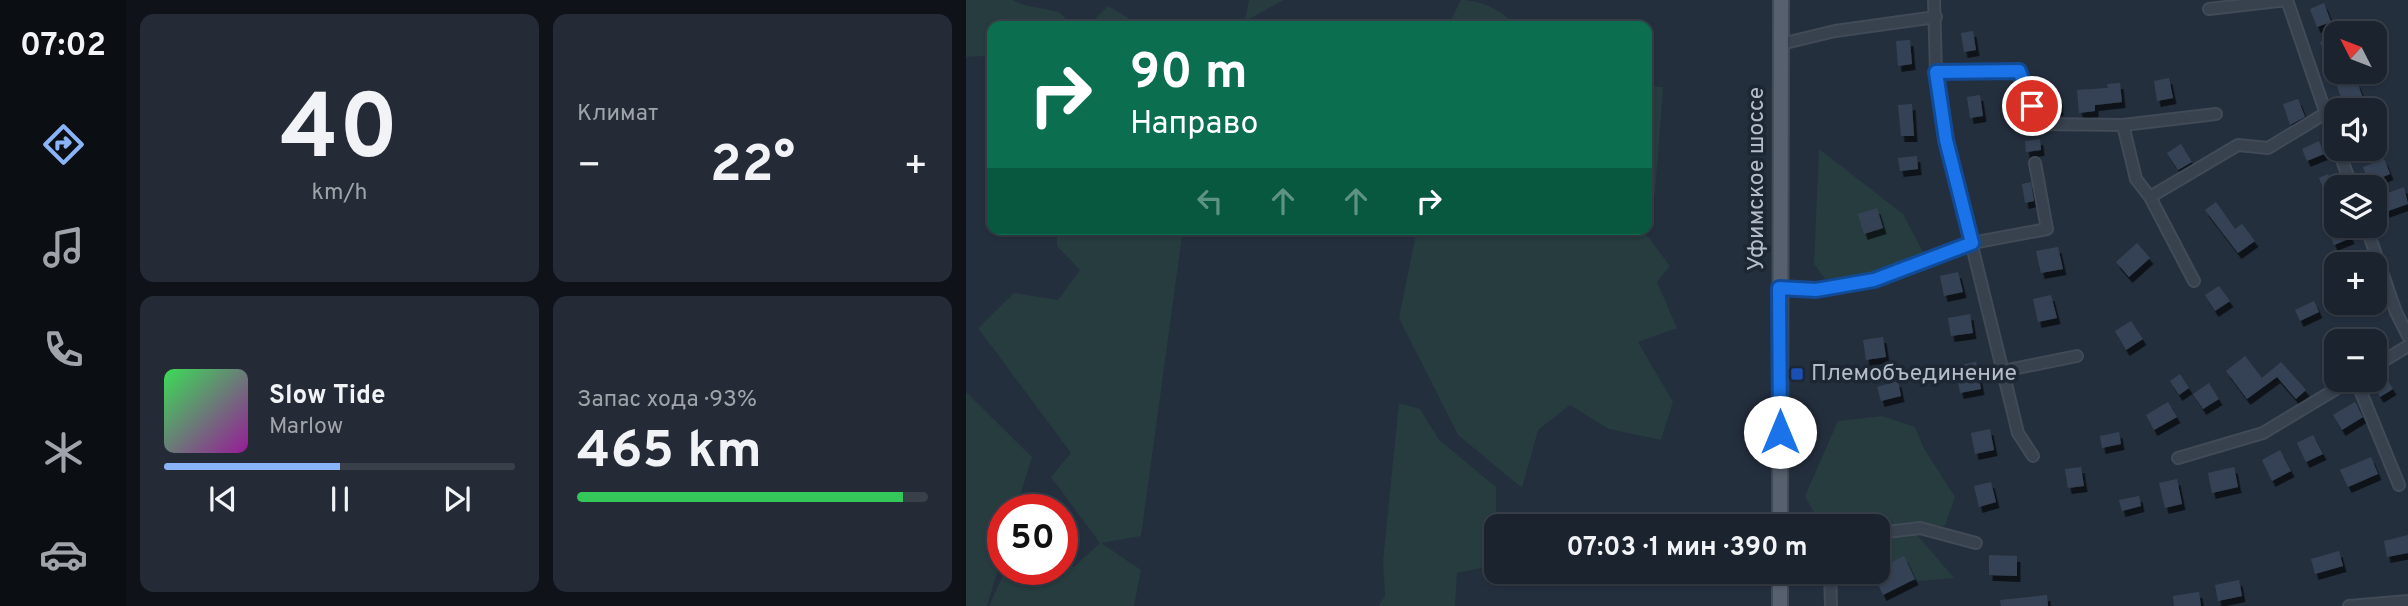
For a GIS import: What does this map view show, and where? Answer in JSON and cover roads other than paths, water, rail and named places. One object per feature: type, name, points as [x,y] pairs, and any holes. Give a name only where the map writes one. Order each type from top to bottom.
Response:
[{"type":"main road","name":"Уфимское шоссе","points":[[1780,514],[1782,0]]},
{"type":"main road","points":[[1780,584],[1780,606]]},
{"type":"street","points":[[1934,0],[1936,72],[1946,140],[2018,433],[2033,456]]},
{"type":"street","points":[[2209,9],[2287,0],[2324,107]]},
{"type":"street","points":[[1781,44],[1835,31],[1936,17]]},
{"type":"street","points":[[1936,72],[2019,71],[2039,124],[2123,125],[2216,114]]},
{"type":"street","points":[[2150,197],[2238,145],[2268,148],[2324,114]]},
{"type":"street","points":[[2123,125],[2136,179],[2150,197],[2194,281]]},
{"type":"street","points":[[1779,288],[1816,290],[1874,280],[1972,243],[2047,229],[2035,163]]},
{"type":"street","points":[[2369,238],[2396,312],[2408,336]]},
{"type":"street","points":[[2387,359],[2408,346]]},
{"type":"street","points":[[2003,371],[2077,356]]},
{"type":"street","points":[[2178,458],[2263,433],[2333,392]]},
{"type":"street","points":[[2358,392],[2399,485]]},
{"type":"street","points":[[1890,532],[1920,528],[1976,543]]},
{"type":"street","points":[[1830,584],[1831,606]]},
{"type":"street","points":[[2349,606],[2408,601]]},
{"type":"place","name":"Племобъединение","points":[[1797,374]]}]
